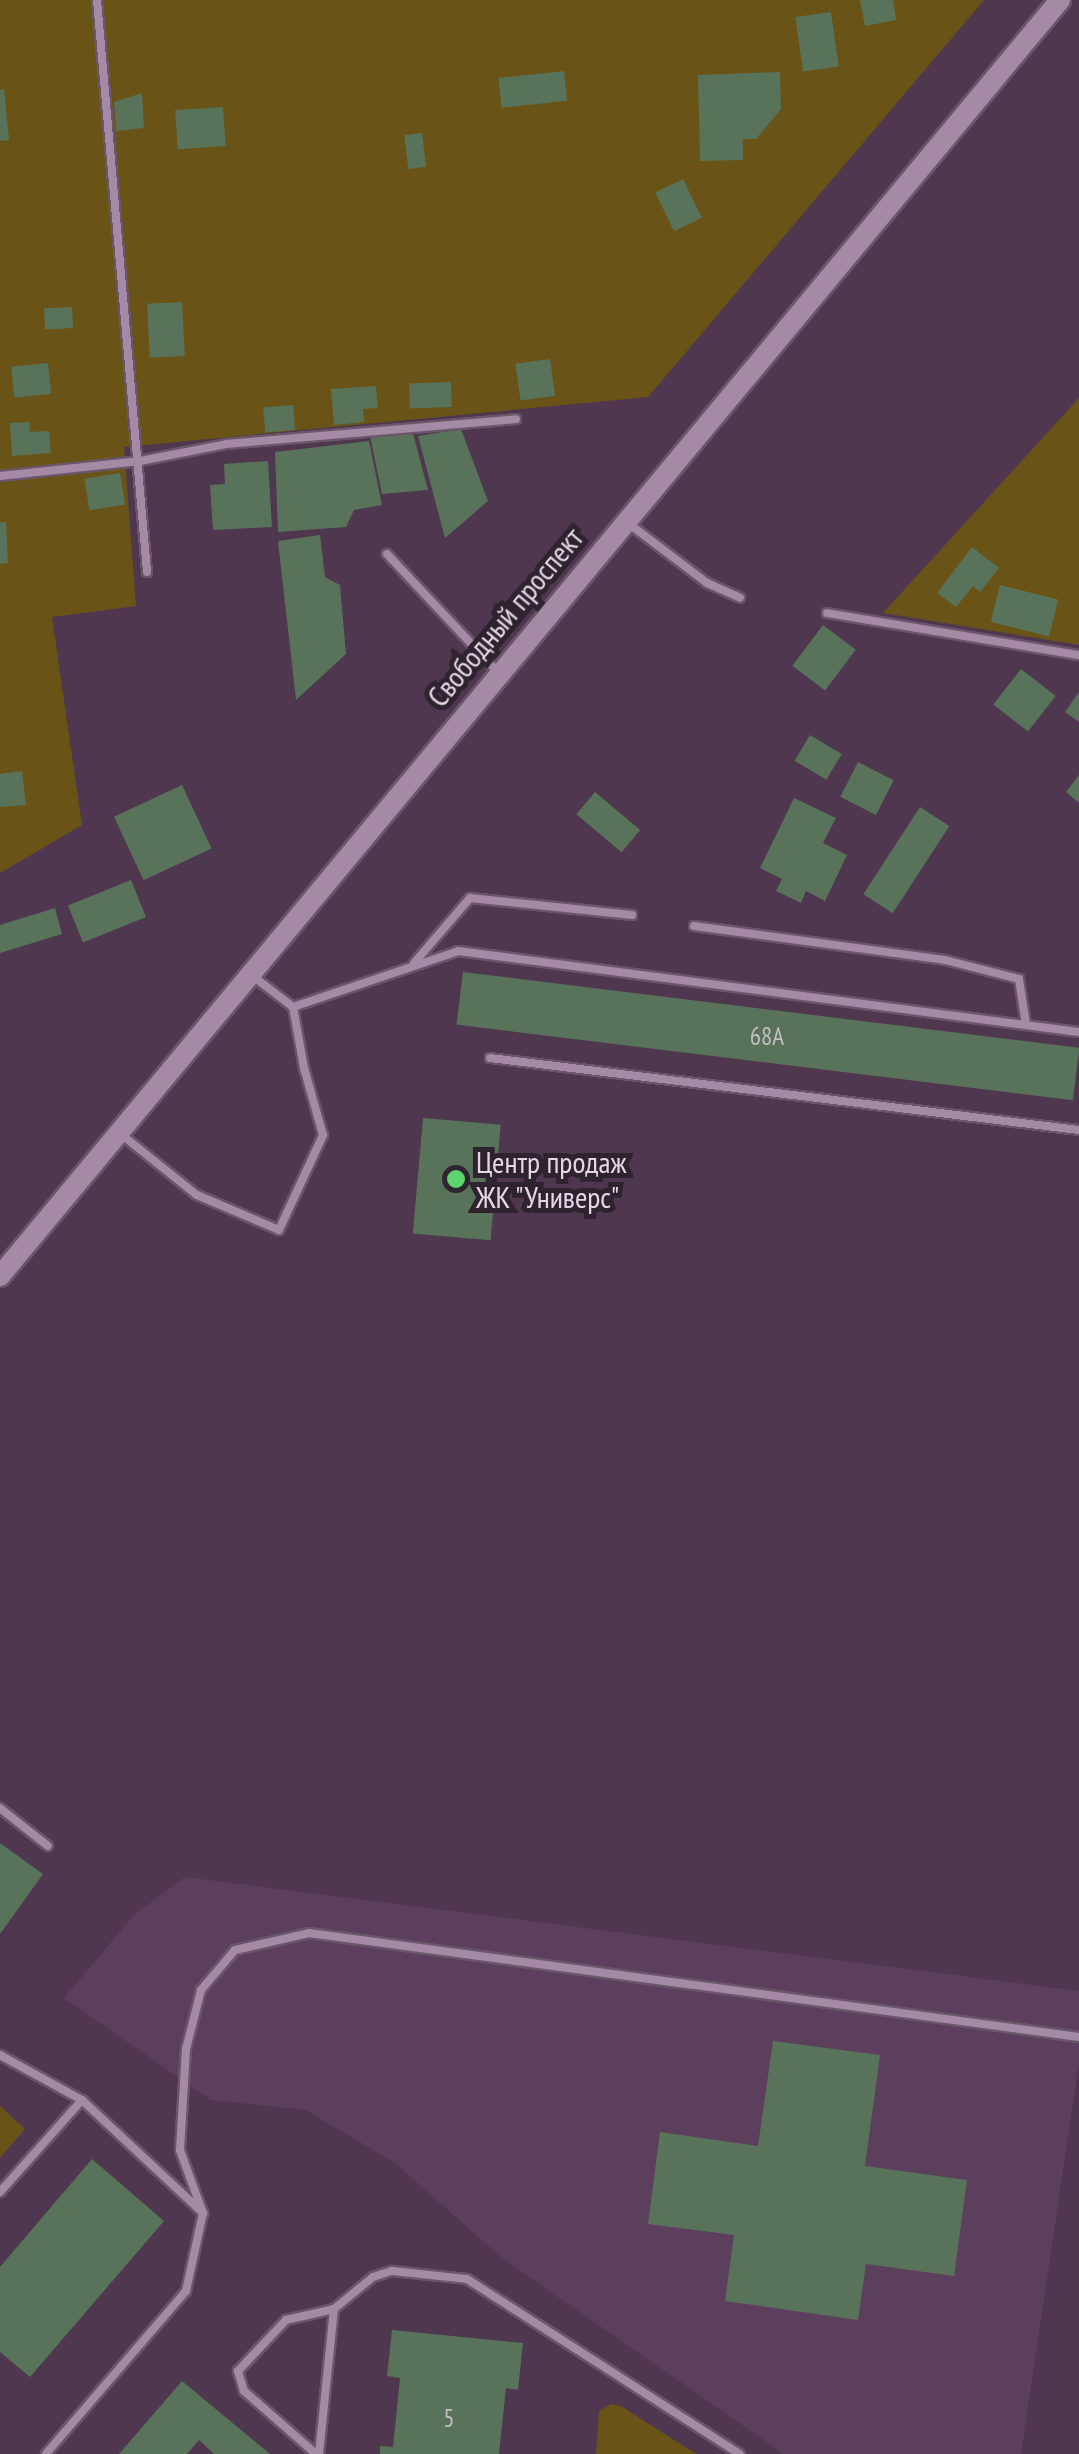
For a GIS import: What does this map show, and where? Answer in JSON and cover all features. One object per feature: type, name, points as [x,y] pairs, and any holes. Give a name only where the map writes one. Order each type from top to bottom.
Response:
[{"type":"main road","name":"Свободный проспект","points":[[0,1276],[624,520],[1060,0]]},
{"type":"lane","points":[[97,0],[147,572]]},
{"type":"lane","points":[[0,476],[140,460],[227,444],[516,419]]},
{"type":"lane","points":[[624,520],[707,582],[740,598]]},
{"type":"lane","points":[[387,554],[498,672]]},
{"type":"lane","points":[[827,614],[1079,655]]},
{"type":"lane","points":[[414,963],[470,898],[632,914]]},
{"type":"lane","points":[[694,926],[945,960],[1019,979],[1026,1024]]},
{"type":"lane","points":[[293,1007],[414,963],[458,952],[1079,1032]]},
{"type":"lane","points":[[120,1134],[198,1195],[279,1230],[323,1135],[293,1007],[250,974]]},
{"type":"lane","points":[[490,1058],[1079,1130]]},
{"type":"lane","points":[[0,1808],[48,1846]]},
{"type":"lane","points":[[46,2454],[186,2290],[202,2214],[180,2150],[186,2049],[202,1990],[235,1950],[310,1933],[1079,2037]]},
{"type":"lane","points":[[0,2054],[82,2100],[202,2214]]},
{"type":"lane","points":[[0,2192],[82,2100]]},
{"type":"lane","points":[[318,2454],[244,2391],[238,2371],[286,2320],[334,2309],[382,2273],[467,2279],[740,2454]]},
{"type":"lane","points":[[318,2454],[334,2309]]},
{"type":"shaded area","points":[[0,0],[984,0],[648,397],[124,447],[136,606],[52,617],[82,825],[0,873]]},
{"type":"shaded area","points":[[1079,398],[1079,645],[883,613]]},
{"type":"shaded area","points":[[185,1877],[1079,1991],[1079,2063],[1021,2454],[784,2454],[502,2258],[395,2163],[306,2110],[211,2100],[64,1998],[134,1915]]},
{"type":"shaded area","points":[[0,2106],[25,2129],[0,2158]]},
{"type":"shaded area","points":[[611,2404],[621,2406],[696,2454],[596,2454],[599,2411]]},
{"type":"building","points":[[860,0],[893,0],[896,20],[865,26]]},
{"type":"building","points":[[831,12],[839,66],[803,71],[795,17]]},
{"type":"building","points":[[564,71],[567,101],[501,108],[498,78]]},
{"type":"building","points":[[780,72],[781,109],[756,139],[743,139],[743,160],[700,161],[698,75]]},
{"type":"building","points":[[4,89],[9,140],[0,141],[0,90]]},
{"type":"building","points":[[142,93],[144,128],[116,131],[114,102]]},
{"type":"building","points":[[223,107],[226,146],[178,149],[175,110]]},
{"type":"building","points":[[422,133],[426,167],[408,169],[404,135]]},
{"type":"building","points":[[683,179],[702,218],[674,231],[655,193]]},
{"type":"building","points":[[182,302],[185,356],[150,358],[147,304]]},
{"type":"building","points":[[72,307],[73,328],[45,329],[44,308]]},
{"type":"building","points":[[550,359],[555,396],[520,401],[515,364]]},
{"type":"building","points":[[48,363],[51,394],[14,398],[11,367]]},
{"type":"building","points":[[451,382],[452,407],[410,408],[409,383]]},
{"type":"building","points":[[376,386],[378,408],[363,409],[364,422],[334,425],[331,389]]},
{"type":"building","points":[[293,405],[295,430],[265,433],[263,408]]},
{"type":"building","points":[[29,422],[30,432],[49,431],[51,453],[12,456],[10,423]]},
{"type":"building","points":[[461,429],[488,501],[445,538],[418,436]]},
{"type":"building","points":[[413,433],[428,490],[382,494],[370,436]]},
{"type":"building","points":[[369,441],[382,505],[354,510],[346,527],[278,532],[275,452]]},
{"type":"building","points":[[268,461],[272,527],[213,530],[210,485],[225,484],[224,464]]},
{"type":"building","points":[[120,473],[125,505],[89,510],[84,479]]},
{"type":"building","points":[[0,522],[6,522],[8,563],[0,564]]},
{"type":"building","points":[[320,535],[325,577],[340,585],[346,654],[296,700],[278,541]]},
{"type":"building","points":[[972,547],[999,568],[980,592],[973,586],[956,607],[937,593]]},
{"type":"building","points":[[1000,585],[1058,600],[1049,636],[991,622]]},
{"type":"building","points":[[823,625],[856,650],[825,690],[792,666]]},
{"type":"building","points":[[1021,669],[1056,696],[1028,732],[993,704]]},
{"type":"building","points":[[1079,692],[1079,722],[1065,712]]},
{"type":"building","points":[[810,735],[842,754],[826,780],[795,761]]},
{"type":"building","points":[[858,762],[894,780],[876,815],[840,797]]},
{"type":"building","points":[[22,771],[26,805],[0,807],[0,774]]},
{"type":"building","points":[[1079,775],[1079,803],[1066,792]]},
{"type":"building","points":[[182,785],[212,848],[144,880],[114,817]]},
{"type":"building","points":[[595,792],[640,830],[622,852],[576,814]]},
{"type":"building","points":[[794,798],[836,818],[823,843],[847,855],[825,901],[806,891],[801,903],[776,891],[782,879],[760,868]]},
{"type":"building","points":[[920,807],[949,826],[893,913],[863,894]]},
{"type":"building","points":[[131,880],[146,917],[83,943],[68,905]]},
{"type":"building","points":[[55,908],[62,934],[0,953],[0,925]]},
{"type":"building","points":[[463,972],[1079,1048],[1073,1100],[457,1025]]},
{"type":"building","name":"Центр продаж ЖК \"Универс\"","points":[[423,1118],[501,1125],[491,1240],[413,1234]]},
{"type":"building","points":[[0,1843],[43,1874],[0,1934]]},
{"type":"building","points":[[773,2041],[880,2055],[865,2166],[967,2180],[954,2276],[866,2264],[858,2320],[725,2301],[734,2235],[648,2224],[660,2132],[758,2146]]},
{"type":"building","points":[[92,2159],[164,2221],[30,2377],[0,2352],[0,2267]]},
{"type":"building","points":[[392,2330],[523,2343],[518,2390],[506,2388],[499,2454],[380,2454],[380,2446],[393,2447],[400,2378],[387,2376]]},
{"type":"building","points":[[182,2381],[270,2454],[214,2454],[199,2440],[187,2454],[119,2454]]},
{"type":"place","name":"Центр продаж ЖК \"Универс\"","points":[[456,1179]]}]
